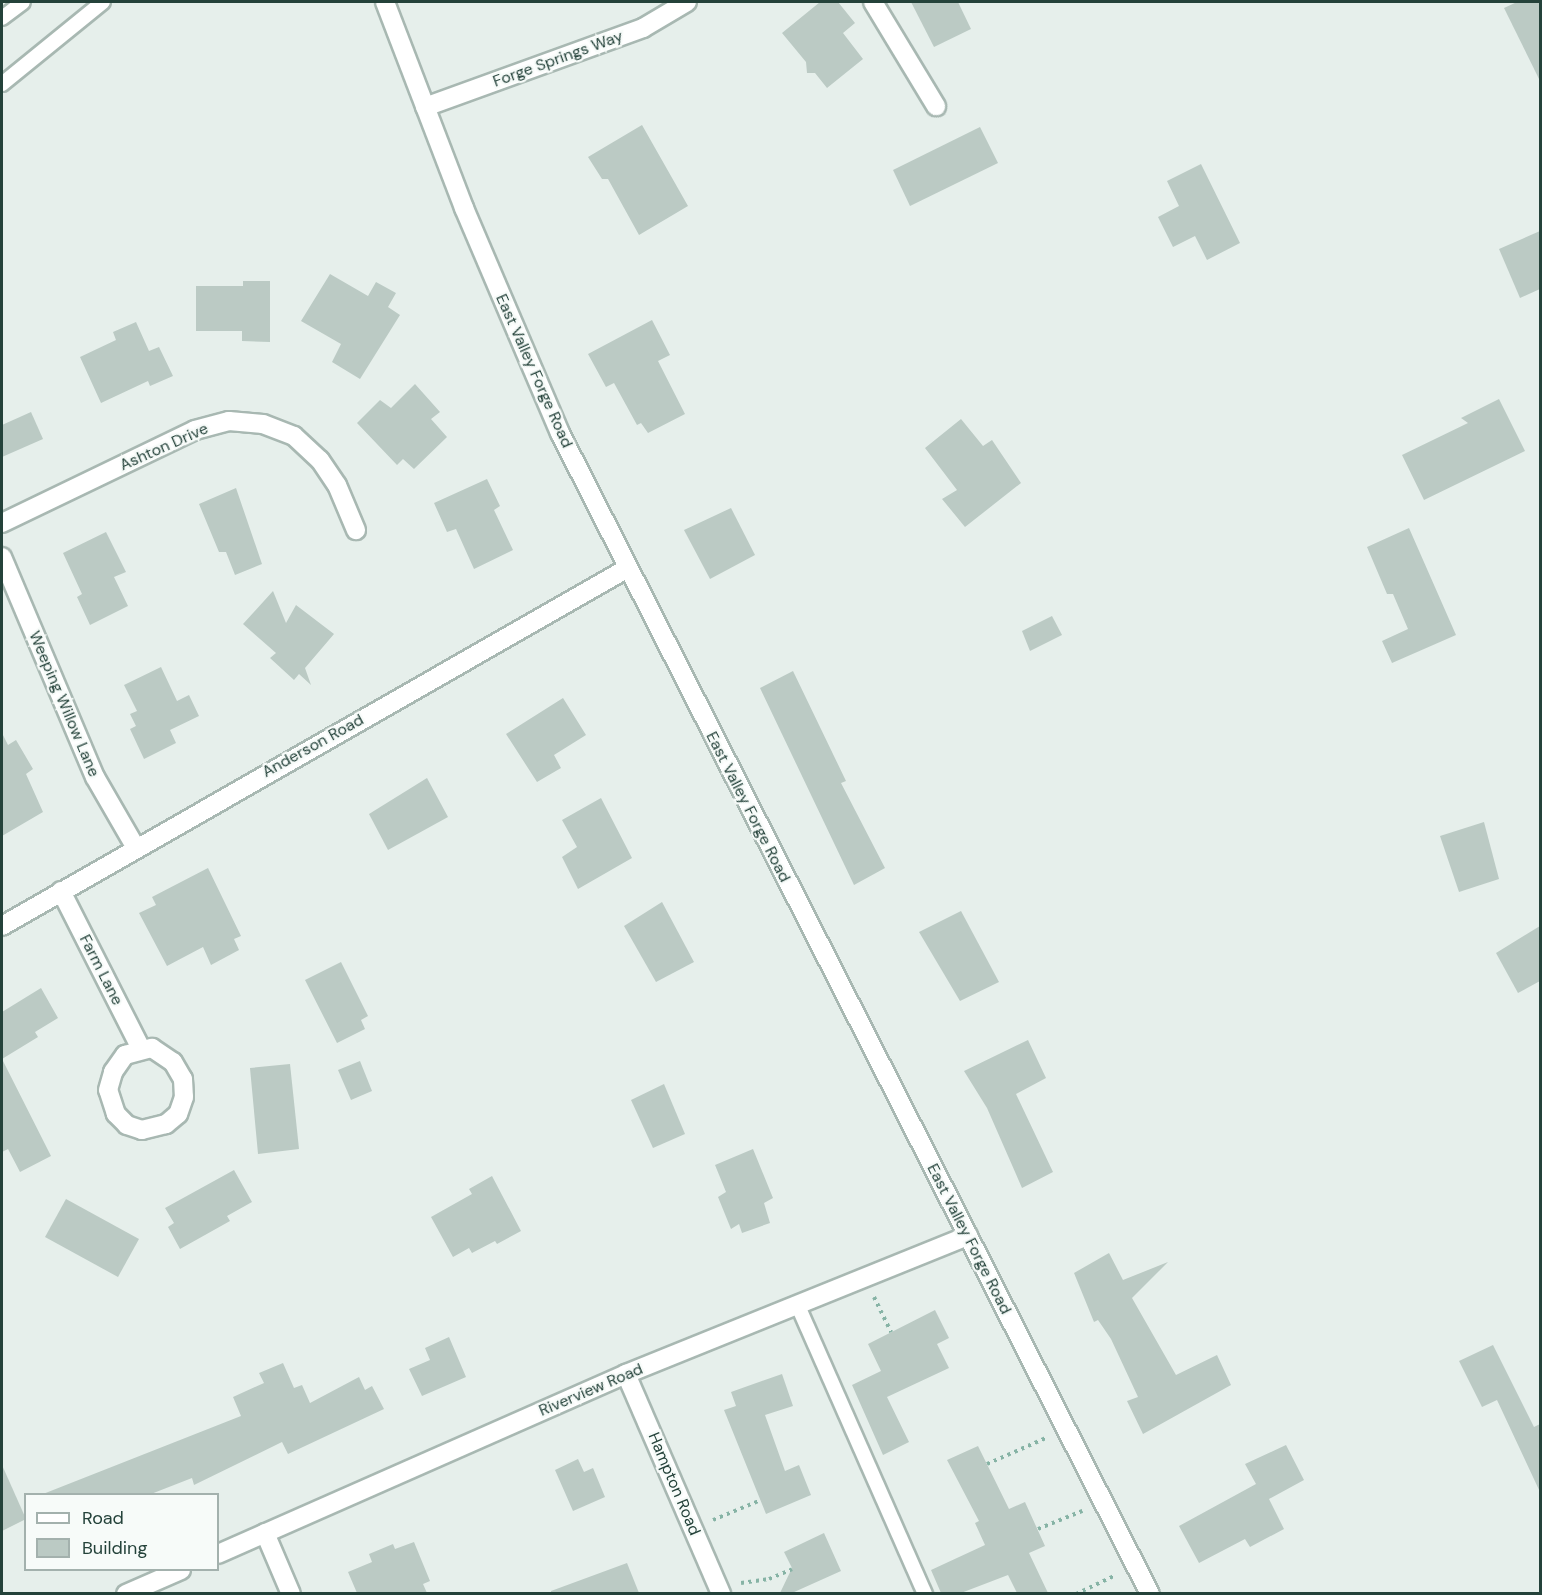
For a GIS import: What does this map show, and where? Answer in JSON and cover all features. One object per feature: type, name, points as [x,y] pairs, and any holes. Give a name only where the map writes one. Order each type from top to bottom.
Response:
[{"type":"street","name":"East Valley Forge Road","points":[[385,2],[511,322],[626,568],[1150,1593]]},
{"type":"street","points":[[873,2],[936,106]]},
{"type":"street","name":"Forge Springs Way","points":[[425,107],[643,28],[679,3]]},
{"type":"street","name":"Ashton Drive","points":[[2,523],[195,430],[229,421],[263,424],[294,436],[320,460],[336,485],[356,530]]},
{"type":"street","name":"Weeping Willow Lane","points":[[2,557],[95,777],[136,848]]},
{"type":"street","name":"Anderson Road","points":[[2,926],[626,568]]},
{"type":"street","name":"Farm Lane","points":[[61,891],[141,1048]]},
{"type":"street","points":[[141,1048],[152,1048],[174,1062],[183,1079],[184,1090],[178,1114],[166,1124],[142,1130],[127,1125],[116,1114],[108,1090],[113,1072],[125,1055],[141,1048]]},
{"type":"street","name":"Riverview Road","points":[[219,1554],[626,1374],[968,1236]]},
{"type":"street","name":"Hampton Road","points":[[626,1374],[719,1587]]},
{"type":"street","points":[[265,1533],[291,1593]]},
{"type":"street","points":[[126,1593],[177,1571]]},
{"type":"lane","points":[[2,18],[23,2]]},
{"type":"lane","points":[[2,84],[103,2]]},
{"type":"lane","points":[[798,1305],[925,1593]]},
{"type":"path","points":[[864,1278],[891,1332]]},
{"type":"path","points":[[987,1464],[1065,1426]]},
{"type":"path","points":[[692,1526],[761,1500]]},
{"type":"path","points":[[1038,1529],[1104,1500]]},
{"type":"path","points":[[1076,1593],[1137,1565]]},
{"type":"path","points":[[719,1587],[769,1579],[792,1569]]},
{"type":"building","points":[[820,2],[838,2],[855,23],[843,33],[863,59],[827,88],[815,73],[807,73],[806,62],[782,33]]},
{"type":"building","points":[[911,2],[958,2],[971,29],[934,47]]},
{"type":"building","points":[[1517,2],[1540,2],[1540,81],[1504,8]]},
{"type":"building","points":[[642,125],[688,206],[639,235],[608,179],[602,179],[588,157]]},
{"type":"building","points":[[980,127],[998,163],[910,206],[893,170]]},
{"type":"building","points":[[1201,164],[1240,243],[1207,260],[1195,236],[1173,247],[1158,217],[1179,206],[1167,181]]},
{"type":"building","points":[[1540,231],[1540,289],[1520,298],[1499,249]]},
{"type":"building","points":[[330,274],[368,296],[376,282],[396,293],[388,307],[400,315],[360,379],[332,362],[341,344],[301,321]]},
{"type":"building","points":[[243,281],[270,281],[270,342],[242,341],[242,331],[196,331],[196,286],[243,286]]},
{"type":"building","points":[[652,320],[670,355],[658,361],[685,414],[648,433],[641,423],[637,425],[614,383],[606,387],[588,354]]},
{"type":"building","points":[[136,322],[149,351],[159,347],[173,376],[150,386],[148,381],[101,403],[80,357],[116,340],[113,332]]},
{"type":"building","points":[[415,384],[440,412],[431,419],[447,437],[414,469],[403,459],[397,465],[357,423],[380,400],[391,408]]},
{"type":"building","points":[[1499,399],[1525,451],[1424,500],[1402,455],[1468,423],[1461,418]]},
{"type":"building","points":[[31,412],[43,439],[2,457],[2,425]]},
{"type":"building","points":[[961,419],[983,446],[992,440],[1021,483],[965,527],[942,499],[957,490],[925,448]]},
{"type":"building","points":[[487,479],[500,506],[494,510],[513,550],[474,569],[456,529],[447,532],[434,503]]},
{"type":"building","points":[[236,488],[262,564],[235,575],[226,552],[219,552],[199,504]]},
{"type":"building","points":[[731,508],[755,555],[710,579],[684,530]]},
{"type":"building","points":[[1409,528],[1456,635],[1392,663],[1382,641],[1408,629],[1393,594],[1387,594],[1367,547]]},
{"type":"building","points":[[106,532],[126,572],[114,577],[128,606],[90,625],[77,597],[82,594],[63,553]]},
{"type":"building","points":[[273,591],[286,623],[296,605],[334,634],[305,668],[311,685],[299,674],[294,680],[270,658],[276,653],[243,624]]},
{"type":"building","points":[[1052,616],[1062,635],[1030,651],[1022,631]]},
{"type":"building","points":[[161,667],[177,701],[189,695],[199,716],[170,730],[176,743],[144,759],[130,729],[136,726],[130,714],[137,711],[124,685]]},
{"type":"building","points":[[793,671],[846,781],[841,783],[885,868],[854,885],[760,688]]},
{"type":"building","points":[[563,698],[586,735],[554,755],[561,768],[537,782],[506,734]]},
{"type":"building","points":[[2,733],[8,745],[16,740],[33,769],[26,774],[43,812],[2,836]]},
{"type":"building","points":[[427,778],[448,817],[388,850],[369,814]]},
{"type":"building","points":[[601,798],[632,858],[578,889],[562,857],[577,847],[562,820]]},
{"type":"building","points":[[1484,822],[1499,879],[1459,892],[1440,836]]},
{"type":"building","points":[[208,868],[241,936],[234,939],[239,950],[211,965],[203,947],[167,966],[139,913],[156,905],[152,897]]},
{"type":"building","points":[[662,902],[694,962],[656,982],[624,926]]},
{"type":"building","points":[[961,911],[999,982],[960,1001],[919,932]]},
{"type":"building","points":[[1540,926],[1540,981],[1518,993],[1496,953]]},
{"type":"building","points":[[341,962],[368,1016],[361,1020],[365,1029],[337,1043],[305,980]]},
{"type":"building","points":[[41,988],[58,1018],[35,1032],[38,1037],[2,1059],[2,1012]]},
{"type":"building","points":[[1028,1040],[1046,1078],[1016,1094],[1053,1172],[1022,1188],[987,1108],[964,1071]]},
{"type":"building","points":[[2,1059],[51,1156],[20,1172],[8,1149],[2,1152]]},
{"type":"building","points":[[360,1061],[372,1091],[351,1100],[338,1070]]},
{"type":"building","points":[[290,1064],[299,1149],[258,1154],[250,1068]]},
{"type":"building","points":[[664,1084],[685,1134],[653,1148],[631,1100]]},
{"type":"building","points":[[753,1149],[773,1198],[764,1203],[770,1223],[742,1233],[739,1224],[731,1229],[718,1197],[726,1192],[715,1165]]},
{"type":"building","points":[[234,1170],[252,1202],[227,1216],[230,1221],[180,1249],[168,1227],[174,1223],[165,1208]]},
{"type":"building","points":[[492,1176],[521,1231],[497,1244],[495,1241],[472,1253],[469,1248],[453,1257],[431,1217],[472,1194],[469,1189]]},
{"type":"building","points":[[66,1199],[139,1239],[118,1277],[45,1237]]},
{"type":"building","points":[[1109,1253],[1123,1280],[1168,1262],[1132,1298],[1176,1375],[1217,1355],[1231,1385],[1143,1434],[1127,1401],[1138,1397],[1111,1339],[1098,1320],[1094,1322],[1074,1273]]},
{"type":"building","points":[[935,1310],[949,1338],[937,1344],[949,1368],[887,1397],[909,1442],[883,1455],[852,1385],[881,1371],[868,1344]]},
{"type":"building","points":[[449,1337],[466,1377],[422,1396],[409,1369],[430,1360],[425,1348]]},
{"type":"building","points":[[1493,1345],[1534,1427],[1540,1424],[1540,1492],[1497,1400],[1482,1407],[1459,1361]]},
{"type":"building","points":[[283,1363],[294,1388],[302,1385],[310,1403],[359,1377],[365,1390],[372,1386],[384,1409],[288,1454],[282,1442],[194,1485],[192,1478],[154,1493],[46,1493],[241,1416],[233,1397],[264,1383],[259,1373]]},
{"type":"building","points":[[782,1374],[793,1406],[765,1415],[785,1471],[799,1465],[811,1495],[766,1514],[724,1410],[736,1406],[731,1392]]},
{"type":"building","points":[[1286,1445],[1304,1480],[1269,1499],[1284,1529],[1250,1547],[1245,1539],[1199,1563],[1179,1526],[1256,1484],[1245,1464]]},
{"type":"building","points":[[978,1446],[1009,1509],[1025,1502],[1045,1546],[1029,1553],[1048,1593],[1017,1593],[1008,1575],[961,1593],[941,1593],[931,1570],[985,1545],[975,1523],[979,1521],[947,1460]]},
{"type":"building","points":[[578,1459],[584,1472],[593,1468],[605,1497],[573,1511],[555,1470]]},
{"type":"building","points":[[2,1465],[24,1514],[24,1520],[2,1531]]},
{"type":"building","points":[[824,1533],[841,1571],[792,1593],[780,1593],[792,1568],[784,1552]]},
{"type":"building","points":[[414,1542],[430,1581],[423,1584],[427,1593],[357,1593],[348,1572],[372,1562],[369,1554],[393,1544],[395,1549]]},
{"type":"building","points":[[627,1563],[639,1593],[551,1593],[551,1591]]}]
